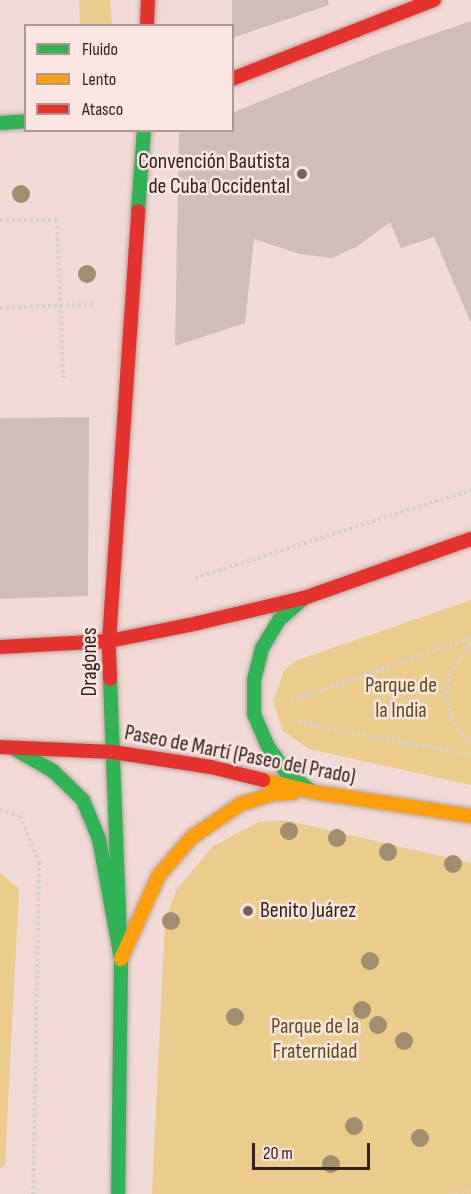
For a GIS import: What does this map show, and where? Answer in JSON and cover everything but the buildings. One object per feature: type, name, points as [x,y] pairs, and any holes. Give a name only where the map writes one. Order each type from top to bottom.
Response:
[{"type":"main road","points":[[147,24],[148,0]]},
{"type":"main road","points":[[234,78],[434,0]]},
{"type":"main road","points":[[0,123],[24,122]]},
{"type":"main road","name":"Dragones","points":[[117,1194],[121,958],[109,640],[144,132]]},
{"type":"main road","points":[[0,647],[109,640],[304,598],[471,539]]},
{"type":"main road","points":[[304,598],[279,620],[262,648],[254,680],[254,714],[267,745],[286,772],[313,792]]},
{"type":"main road","points":[[4,746],[53,771],[83,800],[99,839],[121,958]]},
{"type":"main road","name":"Paseo de Martí (Paseo del Prado)","points":[[4,746],[113,752],[211,767],[313,792],[471,816]]},
{"type":"main road","points":[[121,958],[159,875],[192,837],[241,804],[271,794],[313,792]]},
{"type":"path","points":[[0,220],[57,220],[63,378]]},
{"type":"path","points":[[0,308],[101,304]]},
{"type":"path","points":[[195,578],[471,490]]},
{"type":"path","points":[[254,714],[471,640]]},
{"type":"path","points":[[471,640],[450,673],[447,696],[451,718],[471,745]]},
{"type":"path","points":[[254,714],[471,755]]},
{"type":"path","points":[[0,810],[20,816],[39,862],[33,1194]]},
{"type":"path","points":[[449,1194],[471,1191]]},
{"type":"green space","points":[[79,0],[110,0],[112,24],[80,24]]},
{"type":"green space","name":"Parque de la India","points":[[471,600],[471,785],[309,749],[283,731],[273,701],[284,671],[295,661]]},
{"type":"green space","name":"Parque de la Fraternidad","points":[[284,820],[471,863],[471,1194],[152,1194],[165,920],[177,889],[213,846],[259,822]]},
{"type":"green space","points":[[0,873],[19,889],[5,1164],[0,1169]]},
{"type":"traffic: fast","points":[[0,123],[24,121]]},
{"type":"traffic: fast","points":[[138,211],[144,132]]},
{"type":"traffic: fast","points":[[304,598],[279,620],[262,648],[254,680],[254,714],[267,745],[286,772],[310,790]]},
{"type":"traffic: fast","points":[[110,679],[121,959],[118,1194]]},
{"type":"traffic: fast","points":[[13,748],[53,771],[83,800],[99,839],[121,959]]},
{"type":"traffic: slow","points":[[263,780],[313,792],[471,816]]},
{"type":"traffic: slow","points":[[121,959],[159,875],[192,837],[241,804],[271,794],[293,793]]},
{"type":"traffic: jam","points":[[147,24],[148,0]]},
{"type":"traffic: jam","points":[[234,78],[434,0]]},
{"type":"traffic: jam","points":[[110,679],[109,641],[138,211]]},
{"type":"traffic: jam","points":[[0,647],[109,641],[198,623],[304,598],[471,539]]},
{"type":"traffic: jam","points":[[0,747],[113,752],[211,767],[263,780]]},
{"type":"place","name":"Convención Bautista de Cuba Occidental","points":[[302,174]]},
{"type":"place","name":"Benito Juárez","points":[[248,911]]}]
